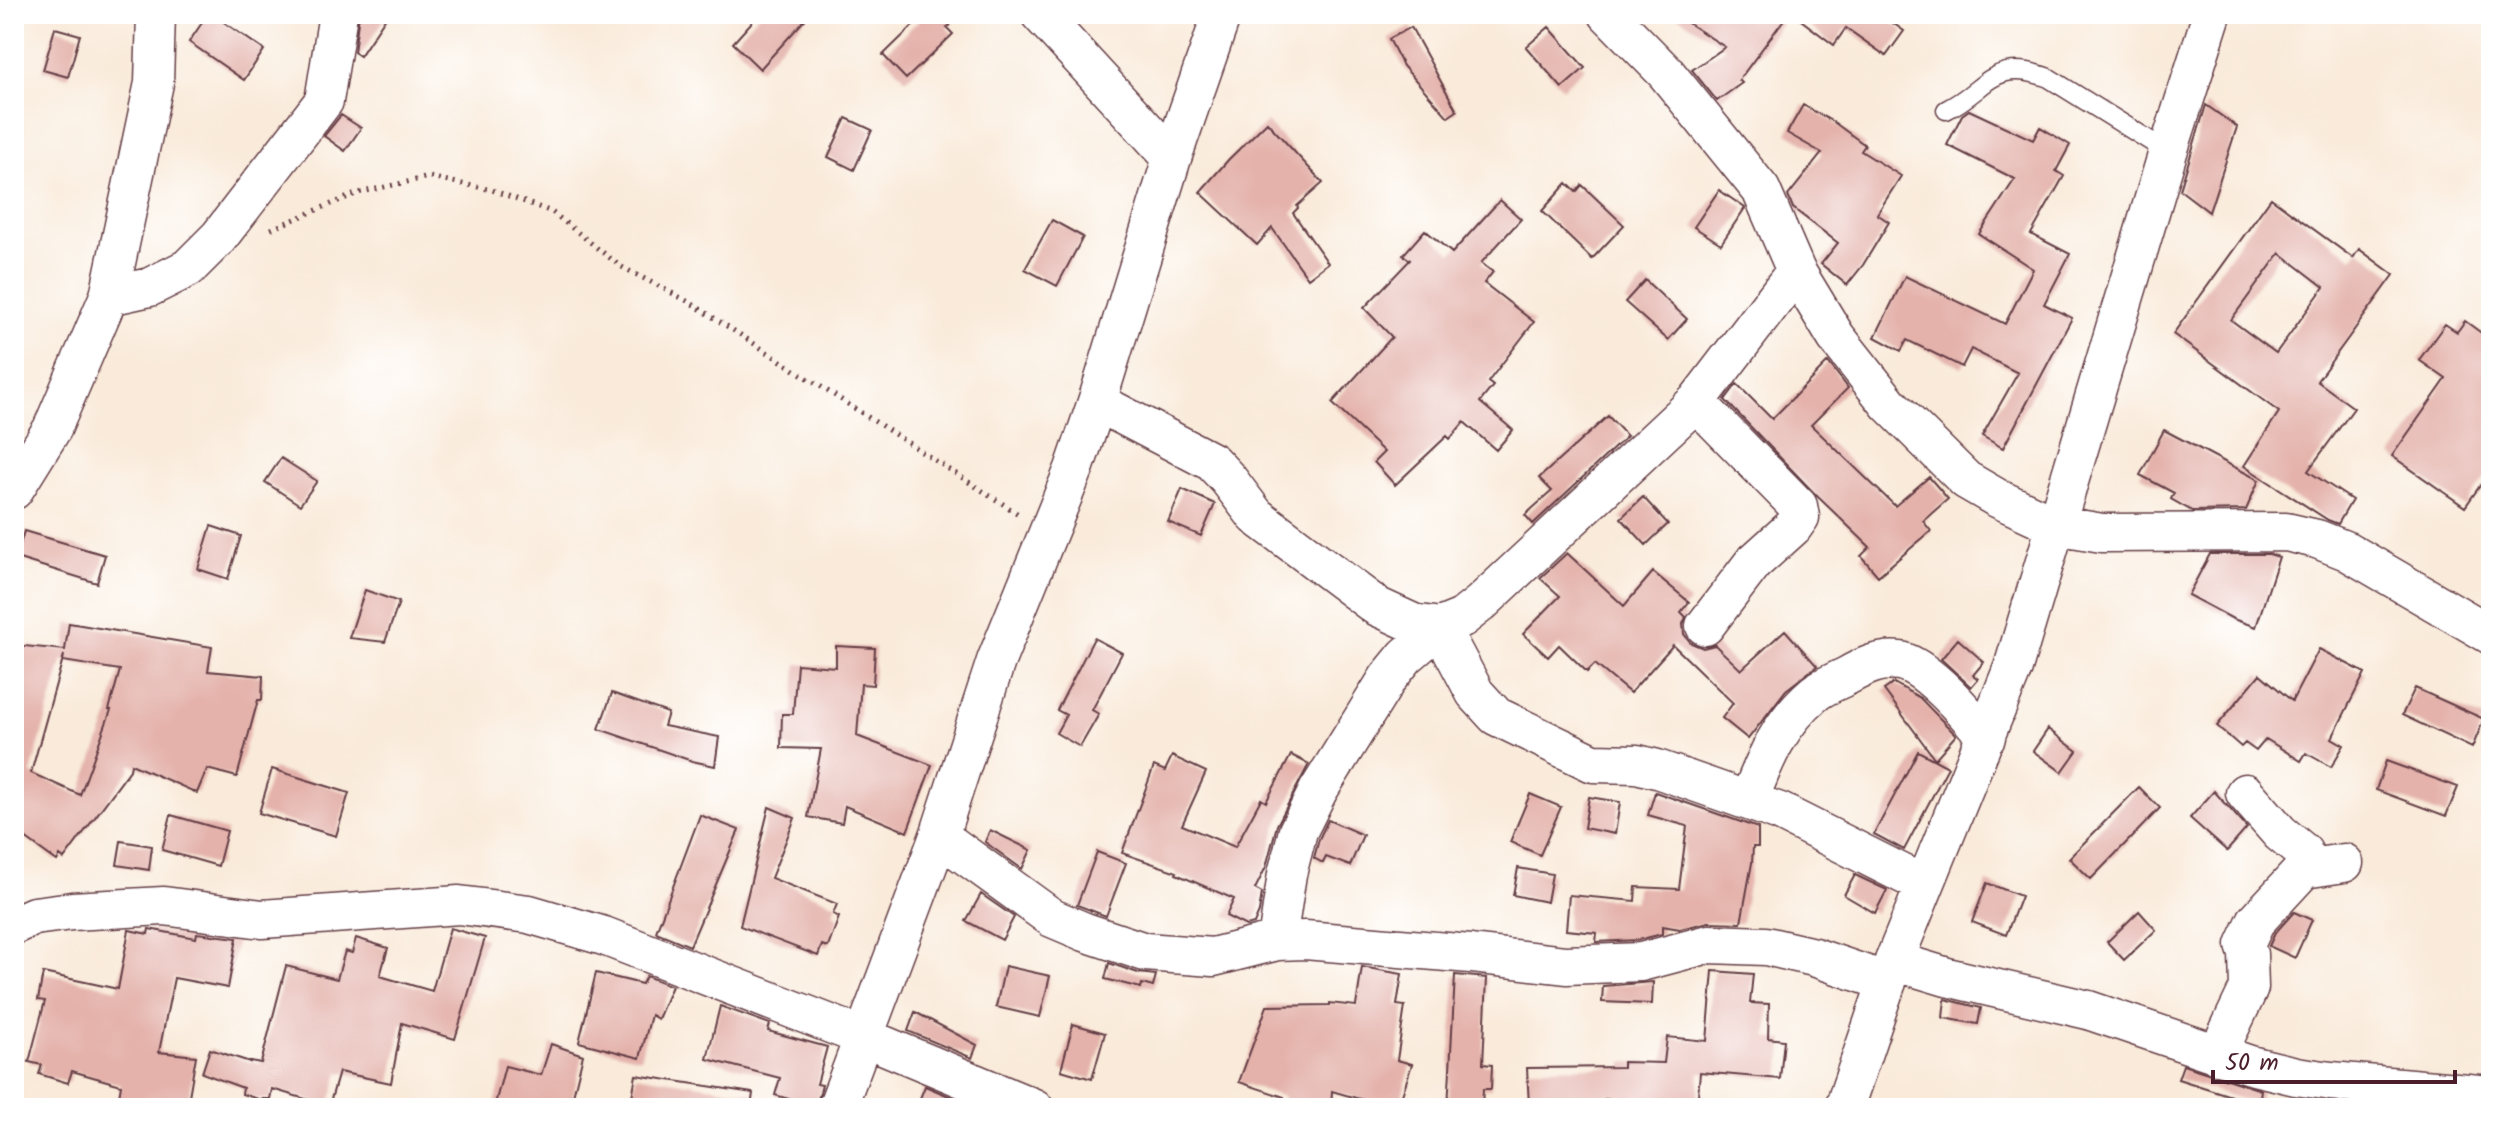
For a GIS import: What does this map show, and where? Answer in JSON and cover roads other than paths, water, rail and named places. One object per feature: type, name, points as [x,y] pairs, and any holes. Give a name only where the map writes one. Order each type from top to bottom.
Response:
[{"type":"street","points":[[14,490],[52,429],[109,296],[154,83],[156,14]]},
{"type":"street","points":[[109,296],[150,287],[188,268],[219,237],[324,101],[338,14]]},
{"type":"street","points":[[1040,14],[1172,158]]},
{"type":"street","points":[[837,1108],[939,836],[996,661],[1074,469],[1172,158],[1222,14]]},
{"type":"street","points":[[1608,14],[1675,83],[1761,190],[1796,271],[1836,337],[1889,404],[1966,480],[2055,525],[2102,533],[2286,532],[2317,539],[2347,551],[2491,635]]},
{"type":"street","points":[[1844,1108],[1890,971],[1986,737],[2028,625],[2055,525],[2212,14]]},
{"type":"street","points":[[1277,941],[1287,874],[1298,831],[1318,791],[1388,678],[1406,656],[1440,627],[1462,618],[1481,603],[1696,402],[1796,271]]},
{"type":"street","points":[[1097,402],[1212,462],[1256,516],[1376,606],[1413,623],[1440,627]]},
{"type":"street","points":[[1696,402],[1798,506],[1800,517],[1753,563],[1705,626]]},
{"type":"street","points":[[1440,627],[1475,693],[1496,716],[1593,763],[1637,764],[1780,812],[1925,885]]},
{"type":"street","points":[[1749,801],[1772,744],[1793,715],[1817,691],[1866,666],[1883,661],[1900,661],[1915,666],[1945,691],[1986,737]]},
{"type":"street","points":[[2245,793],[2280,833],[2303,852],[2304,869]]},
{"type":"street","points":[[939,836],[1052,918],[1145,952],[1213,957],[1277,941],[1305,940],[1566,965],[1641,962],[1709,944],[1766,946],[1890,971],[1947,977],[2088,1010],[2250,1065],[2331,1081],[2491,1095]]},
{"type":"street","points":[[2217,1055],[2249,988],[2245,945],[2256,921],[2304,869],[2344,863]]},
{"type":"street","points":[[14,925],[34,916],[59,912],[164,906],[262,919],[459,905],[529,914],[604,936],[864,1037],[1034,1108]]},
{"type":"street","points":[[2331,1081],[2358,1108]]},
{"type":"lane","points":[[1946,110],[1960,103],[1991,77],[2009,70],[2028,71],[2049,78],[2168,152]]}]
